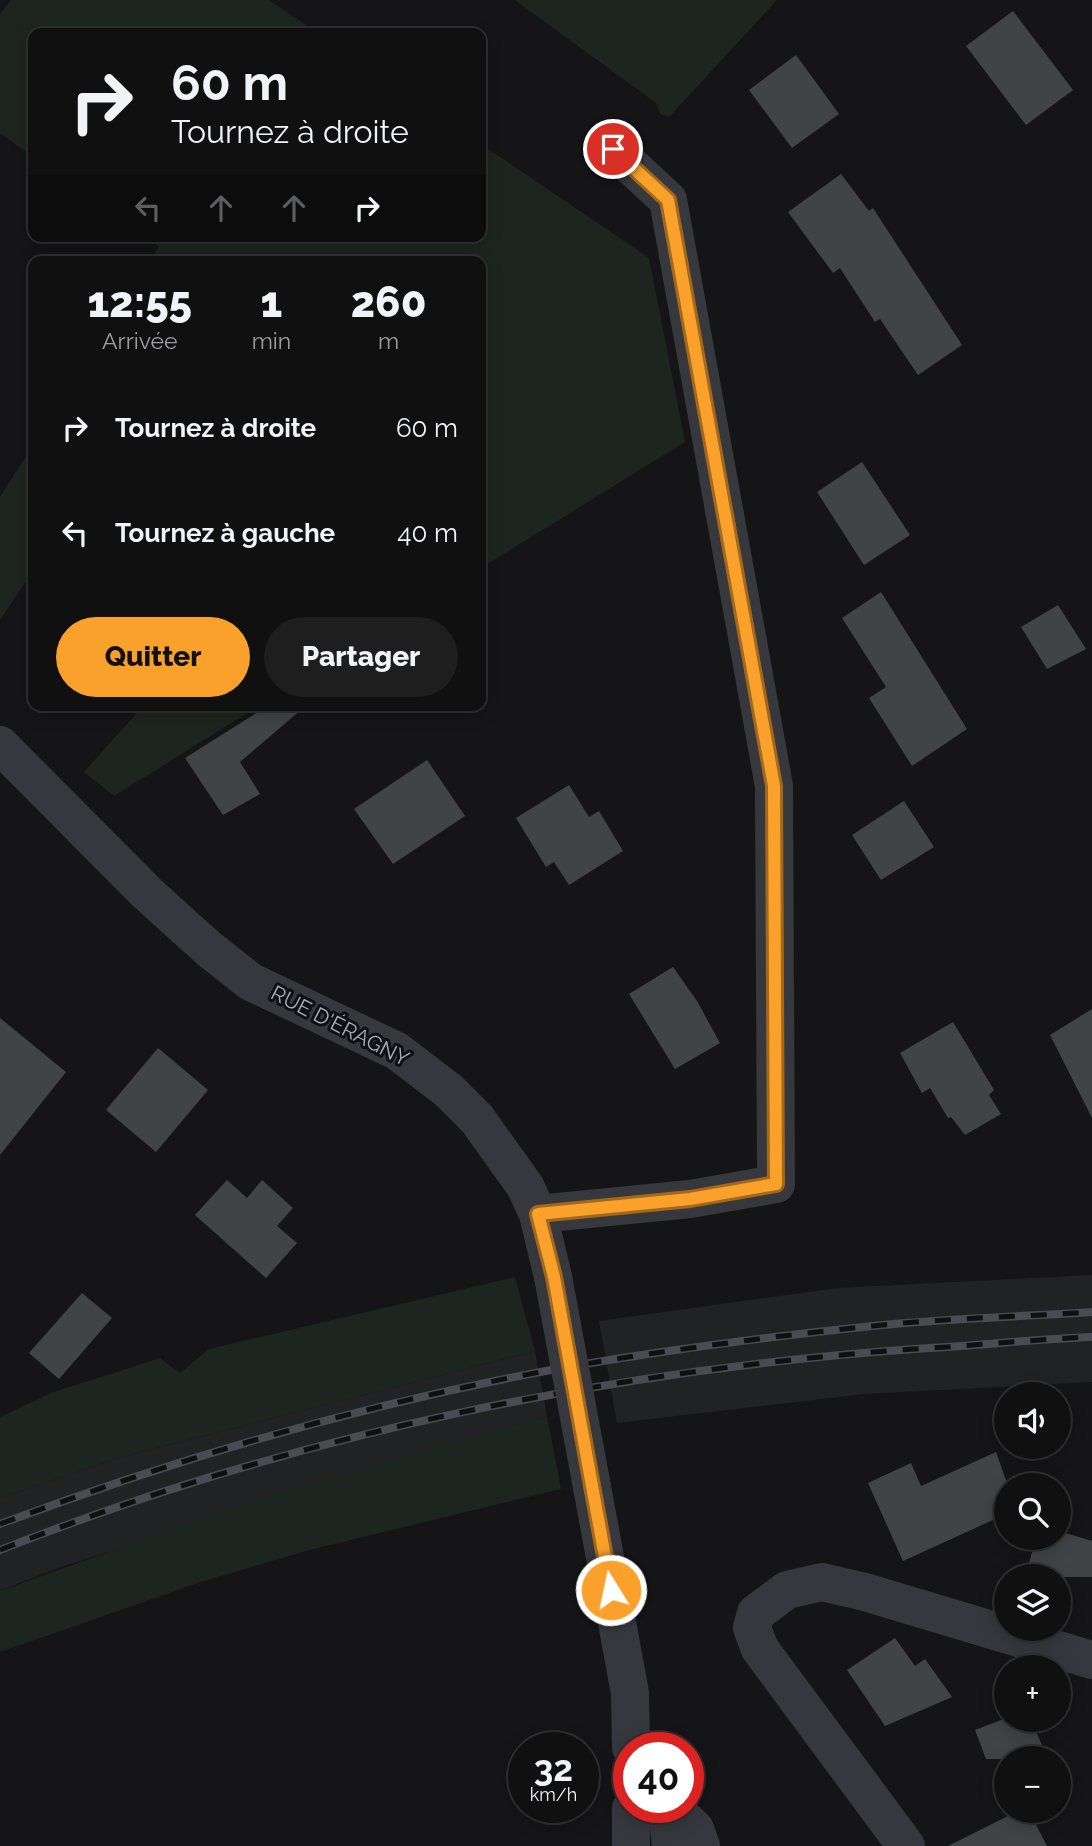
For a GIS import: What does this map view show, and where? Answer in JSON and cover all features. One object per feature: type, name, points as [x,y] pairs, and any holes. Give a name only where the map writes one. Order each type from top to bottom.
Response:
[{"type":"street","points":[[538,1214],[690,1199],[776,1184],[774,786],[668,200],[613,149]]},
{"type":"street","name":"RUE D'ÉRAGNY","points":[[0,745],[147,893],[209,949],[251,982],[397,1051],[449,1091],[477,1119],[525,1186],[538,1214],[554,1277],[631,1693],[631,1732]]},
{"type":"street","points":[[906,1846],[760,1649],[752,1628],[756,1613],[787,1590],[822,1582],[865,1592],[1092,1660]]},
{"type":"street","points":[[631,1693],[649,1732]]},
{"type":"street","points":[[631,1823],[631,1846]]},
{"type":"street","points":[[670,1823],[671,1846]]},
{"type":"street","points":[[688,1823],[695,1829],[701,1846]]},
{"type":"shaded area","points":[[11,0],[269,0],[311,28],[28,28],[28,153],[0,133],[0,14]]},
{"type":"shaded area","points":[[515,0],[777,0],[669,117],[660,114],[656,103]]},
{"type":"shaded area","points":[[486,147],[649,258],[685,442],[486,565],[486,256],[153,256],[159,246],[152,242],[486,242]]},
{"type":"shaded area","points":[[28,453],[28,578],[0,620],[0,497]]},
{"type":"shaded area","points":[[139,711],[250,711],[114,796],[84,772]]},
{"type":"shaded area","points":[[1092,1275],[1092,1382],[994,1382],[994,1387],[864,1394],[617,1423],[599,1321],[837,1288]]},
{"type":"shaded area","points":[[515,1277],[535,1351],[118,1458],[0,1498],[0,1417],[51,1393],[160,1358],[180,1373],[209,1349]]},
{"type":"shaded area","points":[[535,1351],[547,1416],[388,1463],[55,1569],[0,1591],[0,1498],[118,1458]]},
{"type":"shaded area","points":[[547,1416],[561,1489],[309,1550],[201,1582],[0,1652],[0,1591],[234,1507]]},
{"type":"building","points":[[1013,11],[1073,90],[1026,125],[966,46]]},
{"type":"building","points":[[796,55],[839,114],[792,148],[749,90]]},
{"type":"building","points":[[841,174],[869,211],[873,208],[962,345],[918,375],[880,319],[875,322],[840,268],[833,273],[788,212]]},
{"type":"building","points":[[862,462],[910,535],[864,565],[817,492]]},
{"type":"building","points":[[881,592],[967,729],[912,766],[869,698],[886,687],[842,618]]},
{"type":"building","points":[[1058,605],[1086,649],[1047,669],[1021,627]]},
{"type":"building","points":[[259,711],[300,711],[240,762],[260,794],[223,815],[185,758]]},
{"type":"building","points":[[427,760],[465,816],[393,864],[354,809]]},
{"type":"building","points":[[569,785],[589,817],[599,811],[623,851],[569,885],[554,862],[546,867],[516,818]]},
{"type":"building","points":[[904,801],[934,847],[881,880],[852,835]]},
{"type":"building","points":[[673,967],[697,1001],[720,1043],[675,1069],[629,994]]},
{"type":"building","points":[[1092,1009],[1092,1118],[1050,1035]]},
{"type":"building","points":[[0,1018],[66,1072],[0,1155]]},
{"type":"building","points":[[953,1022],[994,1090],[989,1095],[1001,1114],[965,1135],[951,1117],[948,1118],[930,1088],[922,1093],[900,1053]]},
{"type":"building","points":[[158,1048],[208,1090],[156,1152],[106,1110]]},
{"type":"building","points":[[227,1180],[247,1198],[262,1180],[293,1208],[277,1226],[297,1243],[266,1278],[195,1215]]},
{"type":"building","points":[[82,1293],[112,1318],[59,1379],[29,1353]]},
{"type":"building","points":[[994,1453],[994,1459],[998,1459],[1003,1473],[994,1473],[994,1519],[903,1561],[868,1483],[911,1463],[921,1486]]},
{"type":"building","points":[[1071,1535],[1092,1541],[1092,1577],[1071,1577],[1071,1564],[1029,1564],[1033,1550],[1071,1550]]},
{"type":"building","points":[[895,1638],[915,1666],[925,1659],[952,1697],[885,1726],[847,1670]]},
{"type":"building","points":[[994,1723],[994,1732],[1036,1732],[1042,1746],[994,1746],[994,1759],[986,1759],[975,1730]]},
{"type":"building","points":[[994,1823],[1035,1823],[1047,1846],[948,1846]]},
{"type":"railway","points":[[0,1524],[162,1468],[244,1443],[326,1420],[493,1381],[577,1365],[741,1341],[928,1321],[1092,1312]]},
{"type":"railway","points":[[0,1550],[225,1472],[457,1413],[692,1372],[810,1358],[1092,1337]]},
{"type":"route","points":[[611,1590],[554,1277],[538,1214],[690,1199],[776,1184],[774,786],[668,200],[613,149]]}]
